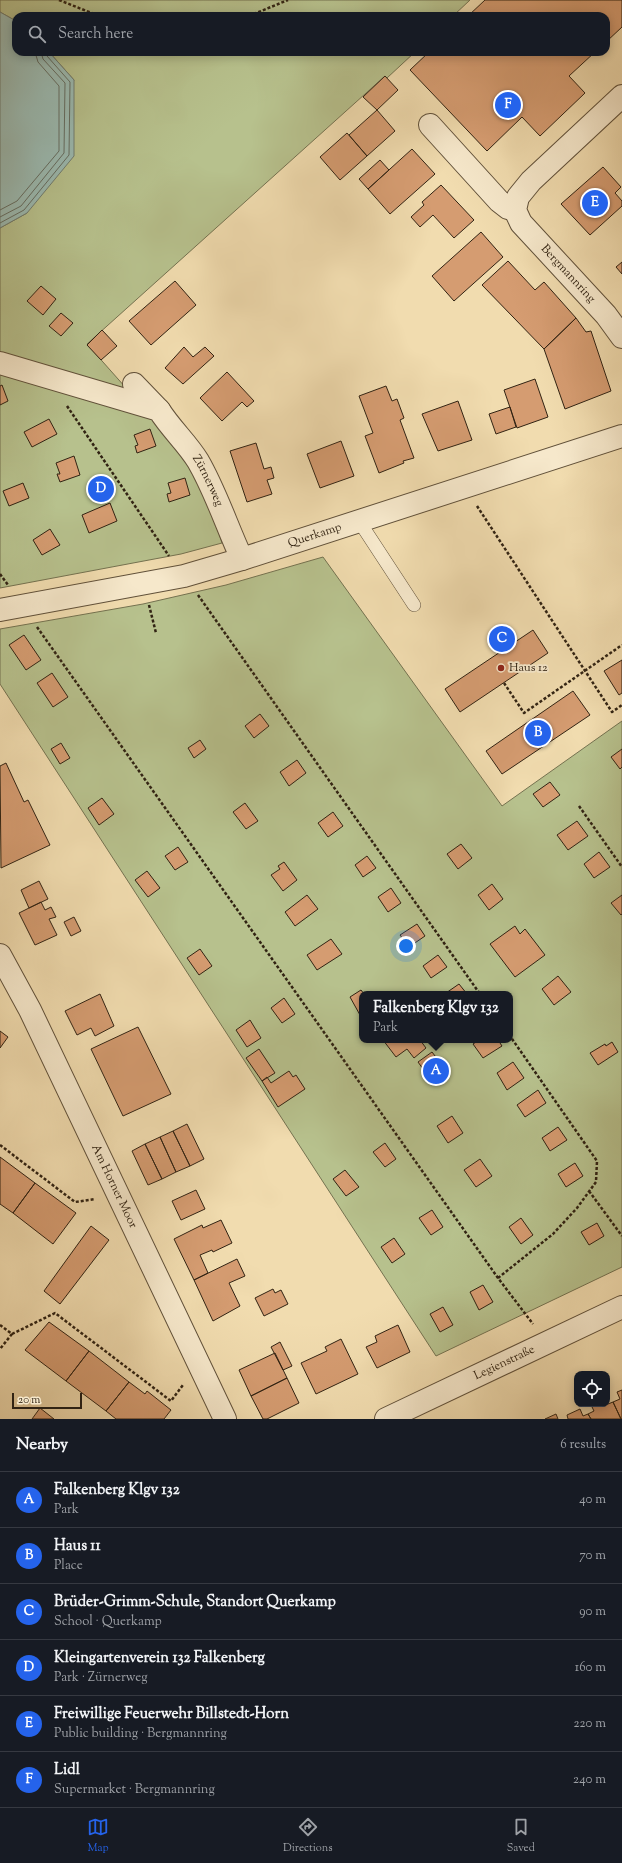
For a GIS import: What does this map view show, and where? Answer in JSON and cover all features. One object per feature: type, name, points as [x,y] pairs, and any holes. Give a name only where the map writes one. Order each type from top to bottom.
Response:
[{"type":"street","points":[[515,210],[518,197],[531,181],[622,96]]},
{"type":"street","name":"Bergmannring","points":[[430,125],[499,201],[508,208],[515,210],[521,223],[606,315],[622,337]]},
{"type":"street","points":[[0,363],[159,410]]},
{"type":"street","name":"Zürnerweg","points":[[134,384],[159,410],[167,423],[182,438],[198,462],[212,488],[242,559]]},
{"type":"street","name":"Querkamp","points":[[0,610],[184,576],[242,559],[622,436]]},
{"type":"street","name":"Am Horner Moor","points":[[0,955],[30,1010],[225,1419]]},
{"type":"street","name":"Legienstraße","points":[[386,1419],[622,1307]]},
{"type":"lane","points":[[359,521],[414,605]]},
{"type":"path","points":[[59,0],[89,12]]},
{"type":"path","points":[[259,12],[288,0]]},
{"type":"path","points":[[46,376],[165,551],[478,991]]},
{"type":"path","points":[[464,487],[612,712],[622,705]]},
{"type":"path","points":[[143,583],[156,633]]},
{"type":"path","points":[[22,606],[498,1278],[546,1343]]},
{"type":"path","points":[[504,683],[524,713],[622,646]]},
{"type":"path","points":[[579,806],[622,867]]},
{"type":"path","points":[[498,1278],[553,1234],[577,1208],[596,1182],[596,1161],[513,1040]]},
{"type":"path","points":[[0,1145],[75,1202],[119,1196]]},
{"type":"path","points":[[589,1191],[622,1236]]},
{"type":"path","points":[[0,1349],[12,1334],[55,1312],[171,1401],[199,1364]]},
{"type":"path","points":[[0,1324],[12,1334]]},
{"type":"green space","points":[[0,0],[470,0],[457,12],[12,12],[12,19],[0,12]]},
{"type":"green space","points":[[53,56],[411,56],[387,78],[385,76],[87,344],[134,397],[0,357],[0,228],[27,213],[74,80]]},
{"type":"green space","points":[[0,371],[146,413],[177,446],[211,507],[222,543],[181,554],[0,588]]},
{"type":"green space","points":[[323,557],[502,806],[622,721],[622,1267],[436,1356],[0,684],[0,629],[143,604],[226,585]]},
{"type":"water","points":[[0,12],[12,19],[12,56],[53,56],[74,80],[74,156],[27,213],[0,228]]},
{"type":"building","points":[[485,0],[622,0],[622,27],[610,38],[610,12],[472,12]]},
{"type":"building","points":[[425,56],[591,56],[569,76],[585,93],[540,136],[522,117],[487,151],[410,70]]},
{"type":"building","points":[[385,76],[398,90],[377,110],[363,97]]},
{"type":"building","points":[[377,110],[395,131],[367,156],[349,135]]},
{"type":"building","points":[[347,133],[367,156],[340,180],[320,157]]},
{"type":"building","points":[[412,149],[435,174],[390,214],[368,189]]},
{"type":"building","points":[[380,160],[389,170],[368,189],[359,179]]},
{"type":"building","points":[[603,167],[621,187],[615,193],[622,201],[622,206],[590,235],[561,204]]},
{"type":"building","points":[[441,185],[474,220],[454,238],[433,215],[420,227],[411,217],[424,205],[422,202]]},
{"type":"building","points":[[481,232],[503,257],[454,301],[432,276]]},
{"type":"building","points":[[508,261],[535,290],[544,282],[576,318],[544,349],[482,285]]},
{"type":"building","points":[[622,262],[622,274],[616,267]]},
{"type":"building","points":[[175,281],[196,305],[151,345],[129,321]]},
{"type":"building","points":[[41,286],[56,299],[43,315],[27,301]]},
{"type":"building","points":[[61,313],[73,323],[61,336],[49,326]]},
{"type":"building","points":[[576,318],[586,332],[591,331],[611,391],[565,409],[544,349]]},
{"type":"building","points":[[102,330],[117,346],[101,360],[87,345]]},
{"type":"building","points":[[184,347],[193,357],[205,347],[214,356],[183,384],[165,368]]},
{"type":"building","points":[[227,372],[254,401],[247,407],[242,402],[222,421],[200,398]]},
{"type":"building","points":[[535,379],[548,417],[517,428],[504,390]]},
{"type":"building","points":[[2,385],[8,401],[0,405],[0,386]]},
{"type":"building","points":[[386,386],[392,401],[397,399],[404,418],[400,420],[414,458],[403,461],[404,463],[379,473],[365,436],[373,433],[359,396]]},
{"type":"building","points":[[458,401],[472,440],[438,451],[422,414]]},
{"type":"building","points":[[510,407],[516,427],[496,434],[489,414]]},
{"type":"building","points":[[49,419],[57,434],[32,447],[24,432]]},
{"type":"building","points":[[150,429],[156,446],[137,453],[135,446],[138,445],[134,435]]},
{"type":"building","points":[[341,441],[354,476],[320,488],[307,454]]},
{"type":"building","points":[[256,443],[264,469],[271,467],[274,478],[267,480],[272,494],[247,502],[230,451]]},
{"type":"building","points":[[74,456],[80,475],[60,482],[57,474],[60,474],[56,463]]},
{"type":"building","points":[[185,478],[190,495],[169,502],[167,494],[171,493],[168,483]]},
{"type":"building","points":[[23,483],[29,498],[9,506],[3,491]]},
{"type":"building","points":[[110,503],[117,521],[89,533],[82,515]]},
{"type":"building","points":[[50,529],[60,545],[42,555],[33,540]]},
{"type":"building","name":"Haus 12","points":[[533,630],[548,653],[460,712],[445,689]]},
{"type":"building","points":[[24,635],[41,660],[26,670],[9,645]]},
{"type":"building","points":[[622,660],[622,693],[619,695],[604,671]]},
{"type":"building","points":[[52,673],[68,697],[53,707],[37,683]]},
{"type":"building","points":[[573,691],[590,715],[502,774],[486,751]]},
{"type":"building","points":[[260,714],[269,726],[254,738],[245,726]]},
{"type":"building","points":[[200,740],[206,749],[194,758],[188,748]]},
{"type":"building","points":[[61,743],[70,758],[60,764],[51,749]]},
{"type":"building","points":[[622,749],[622,767],[620,769],[611,757]]},
{"type":"building","points":[[297,760],[306,773],[289,786],[280,772]]},
{"type":"building","points":[[6,763],[24,802],[28,800],[50,845],[1,868],[0,766]]},
{"type":"building","points":[[550,782],[560,795],[543,807],[533,794]]},
{"type":"building","points":[[102,798],[114,814],[99,825],[88,808]]},
{"type":"building","points":[[245,803],[258,821],[246,829],[233,812]]},
{"type":"building","points":[[333,812],[343,826],[328,837],[318,823]]},
{"type":"building","points":[[577,821],[588,836],[568,850],[557,835]]},
{"type":"building","points":[[461,844],[472,858],[458,869],[447,854]]},
{"type":"building","points":[[178,847],[188,862],[175,870],[165,856]]},
{"type":"building","points":[[599,852],[610,867],[594,878],[584,864]]},
{"type":"building","points":[[367,856],[376,868],[363,877],[355,865]]},
{"type":"building","points":[[284,862],[297,880],[283,891],[271,875],[280,869],[278,866]]},
{"type":"building","points":[[147,871],[160,888],[148,897],[135,880]]},
{"type":"building","points":[[39,881],[48,899],[29,908],[21,890]]},
{"type":"building","points":[[492,884],[503,899],[489,910],[478,895]]},
{"type":"building","points":[[391,888],[401,903],[388,912],[378,897]]},
{"type":"building","points":[[307,895],[318,909],[295,926],[285,912]]},
{"type":"building","points":[[622,895],[622,914],[621,915],[611,903]]},
{"type":"building","points":[[41,902],[45,910],[51,907],[56,917],[49,919],[57,935],[35,945],[19,913]]},
{"type":"building","points":[[74,917],[81,931],[71,936],[64,922]]},
{"type":"building","points":[[417,924],[425,936],[409,947],[400,935]]},
{"type":"building","points":[[515,926],[520,934],[525,929],[545,955],[515,977],[490,944]]},
{"type":"building","points":[[331,939],[342,954],[317,970],[307,955]]},
{"type":"building","points":[[200,949],[212,966],[199,975],[187,958]]},
{"type":"building","points":[[438,955],[447,967],[431,978],[423,966]]},
{"type":"building","points":[[558,976],[571,992],[554,1005],[542,989]]},
{"type":"building","points":[[459,984],[465,991],[449,991]]},
{"type":"building","points":[[359,991],[359,1013],[350,997]]},
{"type":"building","points":[[100,994],[114,1026],[95,1036],[91,1028],[77,1035],[65,1011]]},
{"type":"building","points":[[284,998],[295,1014],[282,1023],[271,1008]]},
{"type":"building","points":[[250,1020],[261,1038],[247,1047],[236,1030]]},
{"type":"building","points":[[138,1027],[171,1094],[123,1116],[91,1049]]},
{"type":"building","points":[[0,1031],[8,1037],[0,1048]]},
{"type":"building","points":[[612,1042],[618,1052],[598,1065],[590,1053],[605,1044],[606,1046]]},
{"type":"building","points":[[385,1043],[422,1043],[426,1048],[414,1058],[407,1049],[396,1057]]},
{"type":"building","points":[[500,1043],[502,1046],[483,1058],[473,1044]]},
{"type":"building","points":[[259,1049],[275,1073],[262,1081],[246,1058]]},
{"type":"building","points":[[432,1052],[442,1065],[428,1076],[418,1062]]},
{"type":"building","points":[[513,1062],[524,1078],[507,1090],[497,1073]]},
{"type":"building","points":[[289,1071],[293,1077],[296,1075],[305,1089],[278,1107],[262,1081],[267,1077],[271,1083]]},
{"type":"building","points":[[538,1090],[546,1103],[525,1117],[517,1105]]},
{"type":"building","points":[[452,1116],[463,1133],[448,1143],[437,1126]]},
{"type":"building","points":[[187,1124],[204,1159],[190,1166],[173,1131]]},
{"type":"building","points":[[558,1127],[567,1140],[550,1151],[542,1138]]},
{"type":"building","points":[[173,1131],[190,1166],[176,1172],[160,1137]]},
{"type":"building","points":[[160,1137],[176,1172],[162,1179],[145,1144]]},
{"type":"building","points":[[385,1143],[396,1159],[385,1167],[373,1152]]},
{"type":"building","points":[[145,1144],[162,1179],[148,1185],[132,1151]]},
{"type":"building","points":[[0,1157],[35,1183],[13,1213],[0,1204]]},
{"type":"building","points":[[480,1159],[492,1176],[476,1187],[464,1170]]},
{"type":"building","points":[[575,1163],[583,1176],[566,1187],[558,1174]]},
{"type":"building","points":[[345,1170],[359,1187],[346,1196],[333,1179]]},
{"type":"building","points":[[35,1183],[76,1213],[53,1244],[13,1213]]},
{"type":"building","points":[[196,1190],[205,1209],[181,1220],[172,1201]]},
{"type":"building","points":[[432,1210],[443,1227],[431,1235],[419,1218]]},
{"type":"building","points":[[521,1218],[533,1235],[521,1244],[509,1227]]},
{"type":"building","points":[[221,1220],[232,1243],[213,1252],[212,1250],[200,1255],[208,1273],[194,1280],[174,1239],[202,1225],[203,1228]]},
{"type":"building","points":[[597,1223],[604,1236],[589,1245],[581,1232]]},
{"type":"building","points":[[91,1226],[109,1240],[60,1304],[44,1291]]},
{"type":"building","points":[[394,1238],[405,1254],[392,1263],[381,1247]]},
{"type":"building","points":[[237,1259],[245,1276],[229,1283],[240,1306],[213,1321],[194,1280]]},
{"type":"building","points":[[483,1285],[493,1302],[479,1310],[470,1292]]},
{"type":"building","points":[[273,1289],[275,1293],[281,1290],[288,1304],[264,1316],[255,1298]]},
{"type":"building","points":[[443,1307],[453,1325],[440,1332],[430,1314]]},
{"type":"building","points":[[49,1322],[89,1351],[66,1381],[25,1350]]},
{"type":"building","points":[[398,1325],[410,1352],[377,1368],[366,1347],[377,1342],[375,1336]]},
{"type":"building","points":[[341,1339],[358,1374],[316,1394],[301,1363],[327,1351],[325,1347]]},
{"type":"building","points":[[280,1342],[292,1366],[283,1370],[271,1347]]},
{"type":"building","points":[[89,1351],[129,1382],[106,1411],[66,1381]]},
{"type":"building","points":[[275,1353],[287,1378],[251,1396],[239,1370]]},
{"type":"building","points":[[287,1378],[299,1403],[267,1419],[263,1419],[251,1396]]},
{"type":"building","points":[[129,1382],[145,1394],[147,1391],[171,1410],[164,1419],[116,1419],[106,1411]]},
{"type":"building","points":[[622,1390],[621,1419],[613,1402],[620,1399],[617,1392]]},
{"type":"building","points":[[613,1402],[621,1419],[591,1419],[588,1414],[594,1411],[592,1407],[610,1407],[610,1403]]},
{"type":"building","points":[[40,1408],[54,1419],[32,1419]]},
{"type":"building","points":[[580,1409],[583,1416],[588,1414],[591,1419],[568,1419],[567,1415]]},
{"type":"building","points":[[556,1414],[558,1419],[545,1419]]},
{"type":"place","name":"Lidl","points":[[508,105]]},
{"type":"place","name":"Freiwillige Feuerwehr Billstedt-Horn","points":[[595,203]]},
{"type":"place","name":"Kleingartenverein 132 Falkenberg","points":[[101,489]]},
{"type":"place","name":"Brüder-Grimm-Schule, Standort Querkamp","points":[[502,639]]},
{"type":"place","name":"Haus 12","points":[[501,668]]},
{"type":"place","name":"Haus 11","points":[[538,733]]},
{"type":"place","name":"Falkenberg Klgv 132","points":[[436,1071]]}]
